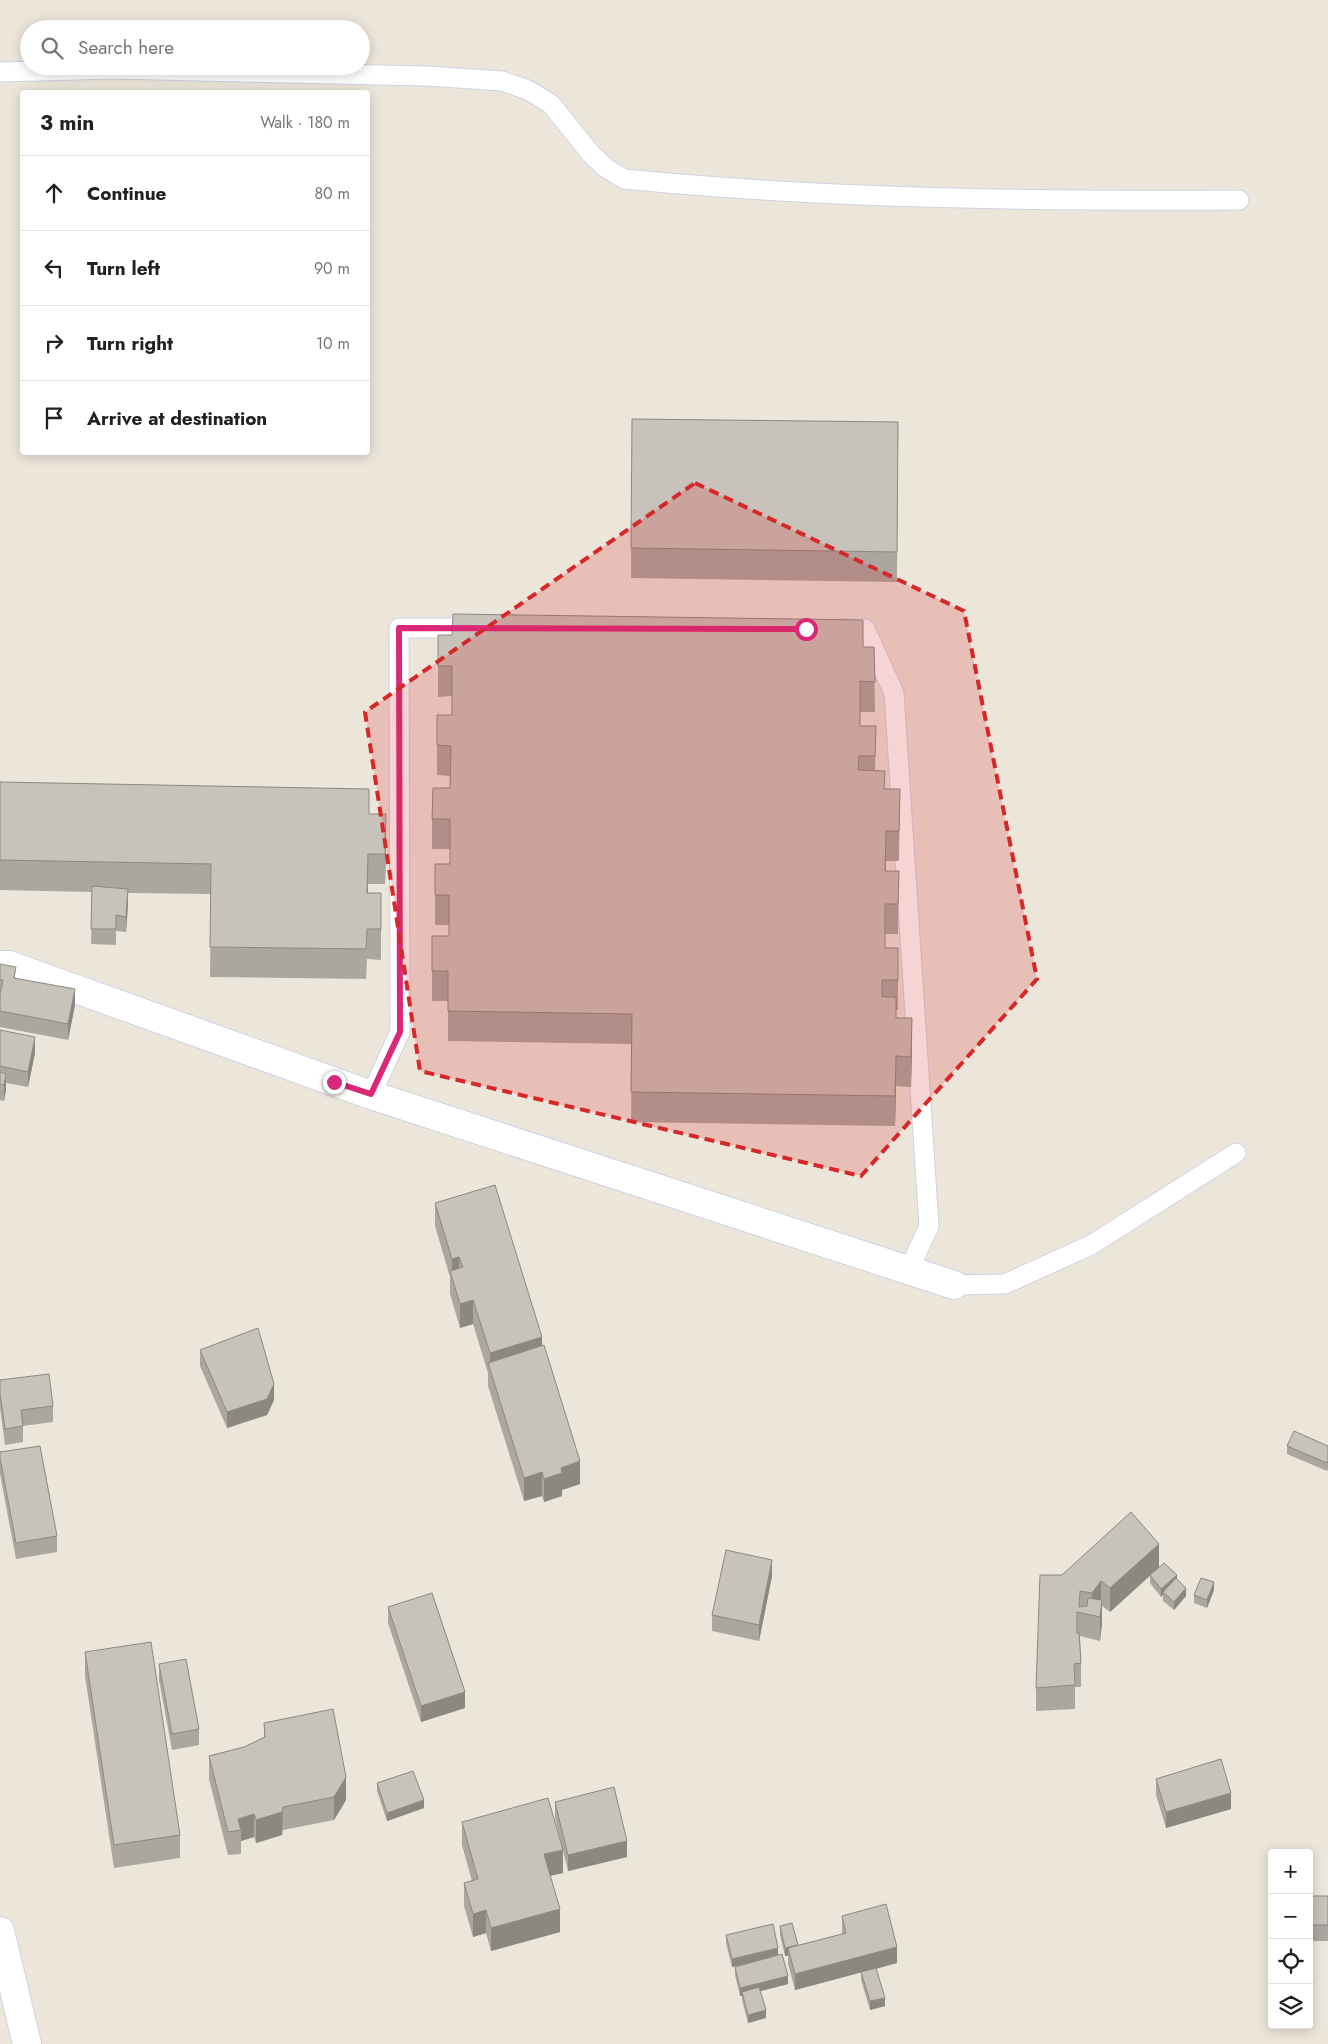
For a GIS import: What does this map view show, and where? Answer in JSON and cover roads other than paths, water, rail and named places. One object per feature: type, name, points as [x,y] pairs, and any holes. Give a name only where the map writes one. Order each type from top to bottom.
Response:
[{"type":"street","points":[[0,965],[18,968],[371,1094],[954,1285]]},
{"type":"street","points":[[0,1931],[27,2044]]},
{"type":"lane","points":[[0,72],[20,72]]},
{"type":"lane","points":[[370,75],[502,81],[528,90],[551,104],[591,154],[606,168],[624,179],[814,194],[1103,200],[1239,200]]},
{"type":"lane","points":[[371,1094],[400,1032],[399,628],[498,628]]},
{"type":"lane","points":[[825,629],[865,629],[894,693],[929,1226],[909,1270]]},
{"type":"lane","points":[[954,1285],[1005,1284],[1091,1245],[1236,1153]]}]
